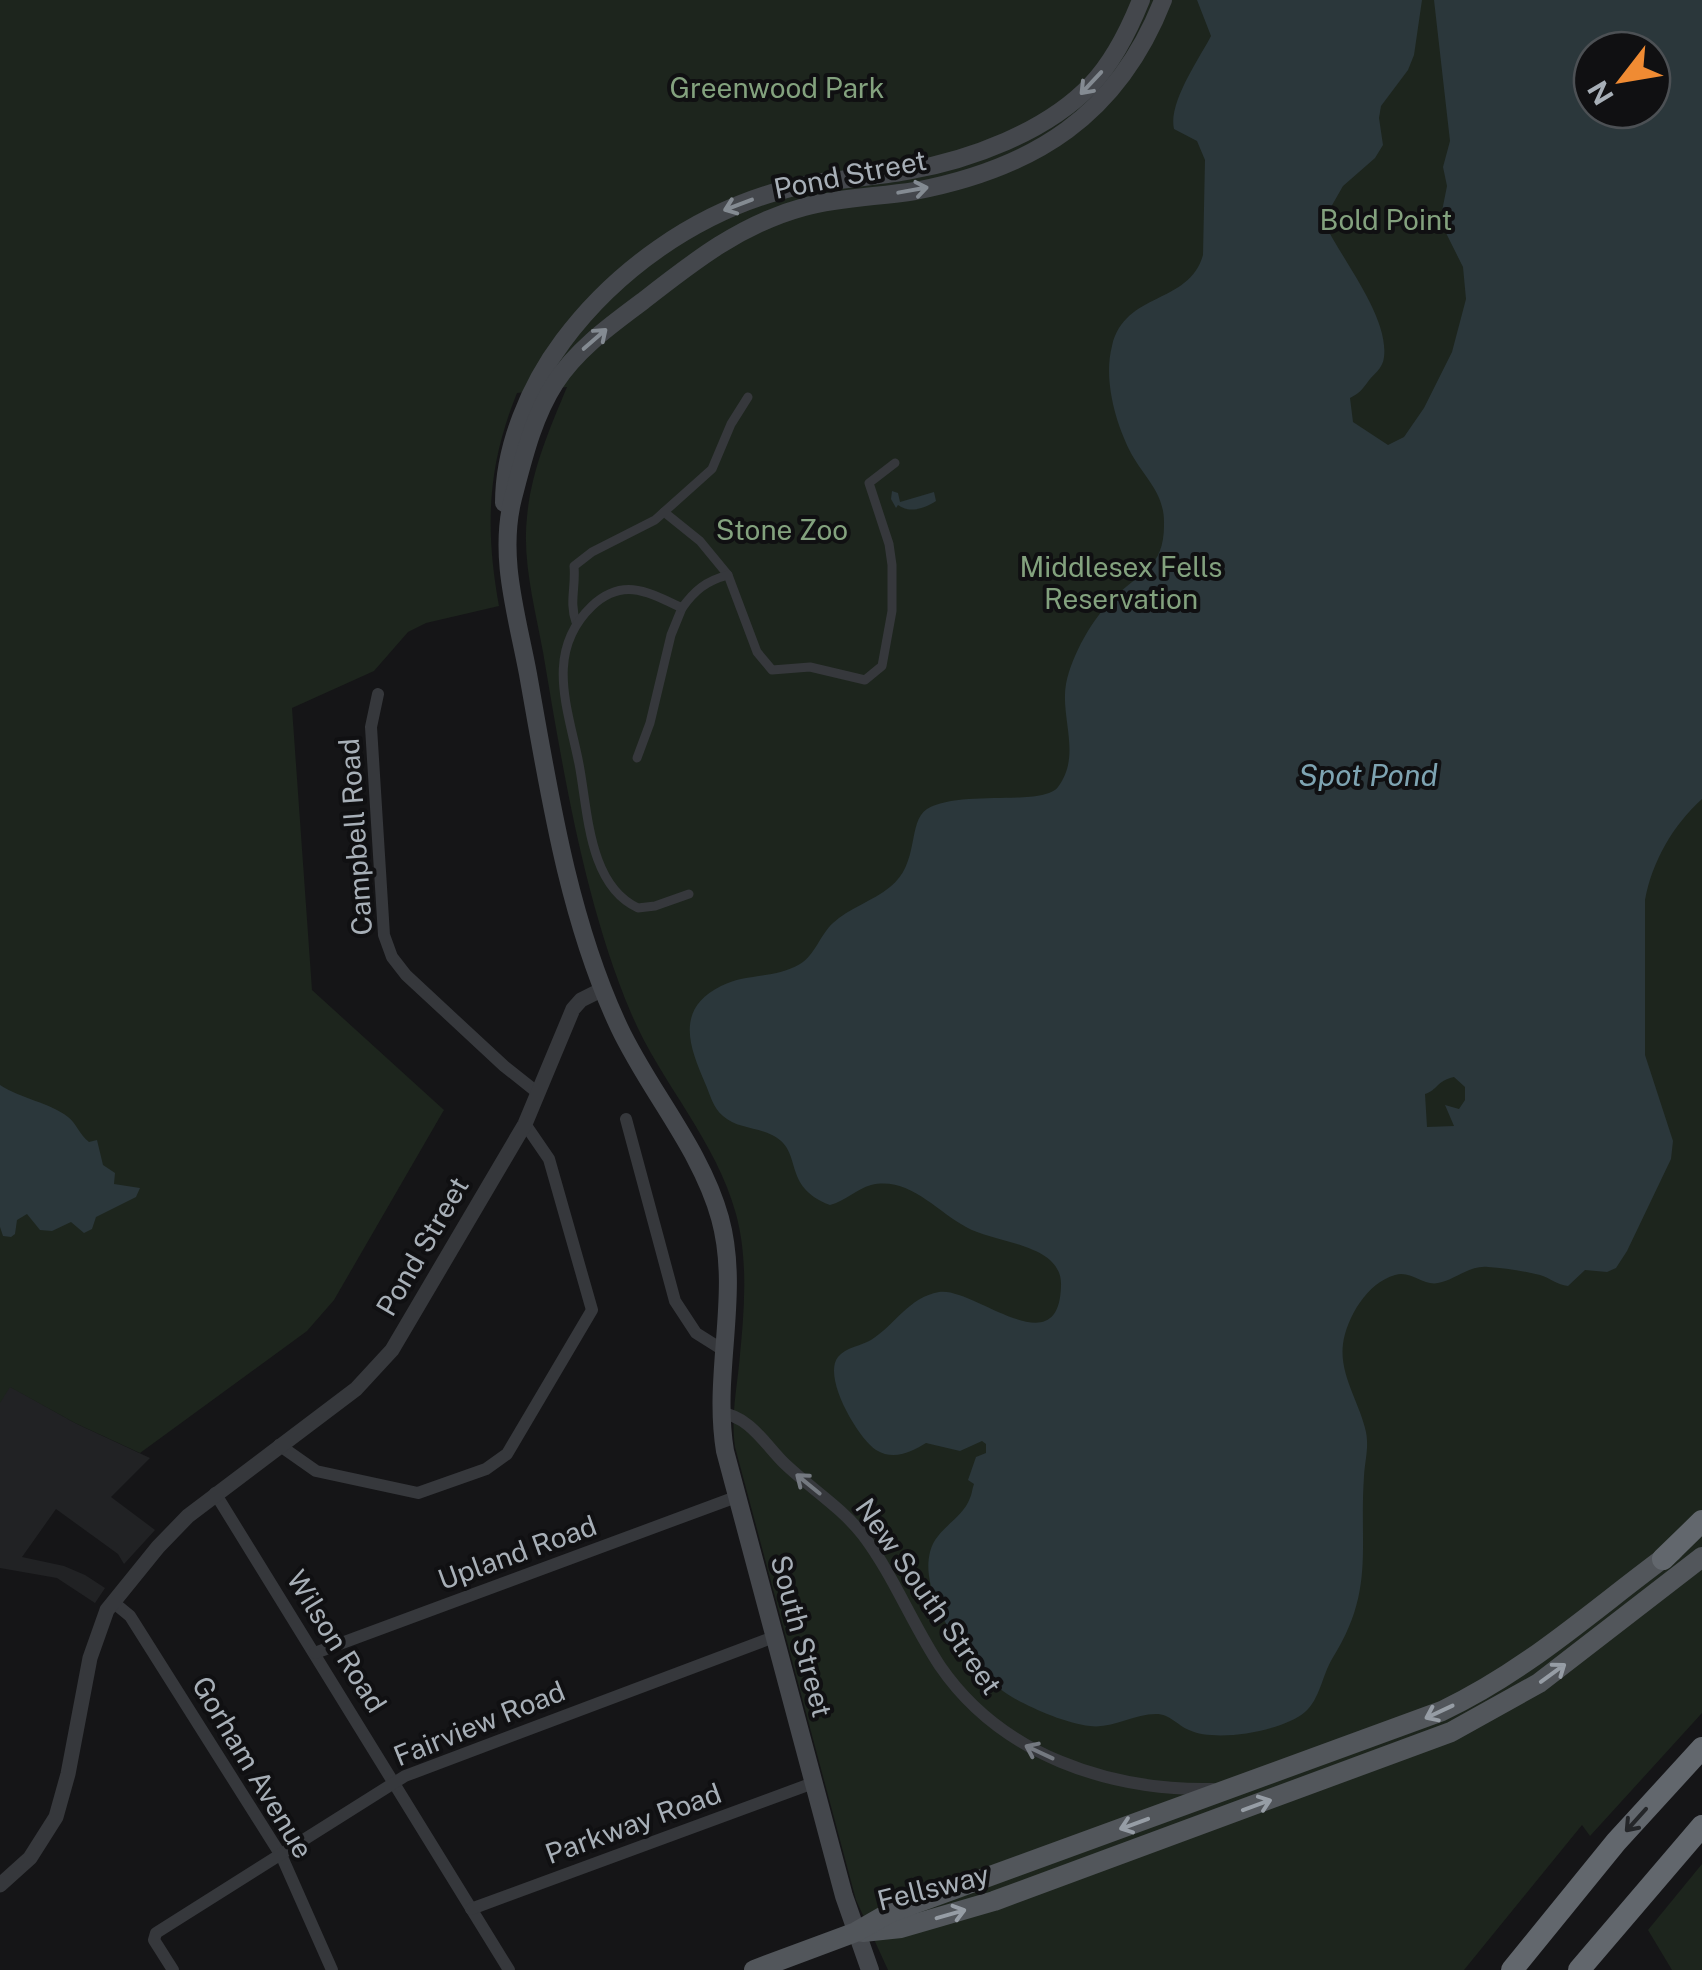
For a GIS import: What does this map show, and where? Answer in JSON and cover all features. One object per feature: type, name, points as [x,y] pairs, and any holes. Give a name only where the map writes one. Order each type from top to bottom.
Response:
[{"type":"highway","points":[[1662,1559],[1702,1521]]},
{"type":"highway","points":[[1512,1970],[1616,1842],[1702,1748]]},
{"type":"highway","points":[[1580,1970],[1702,1826]]},
{"type":"main road","name":"Pond Street","points":[[603,989],[556,818],[509,576],[504,500],[508,464],[522,418],[548,363],[582,318],[652,253],[708,218],[760,197],[805,185],[936,165],[980,151],[1064,108],[1092,84],[1118,48],[1141,0]]},
{"type":"main road","name":"Pond Street","points":[[507,523],[529,444],[550,391],[571,362],[613,324],[708,251],[764,220],[825,202],[907,192],[959,180],[1056,137],[1094,110],[1122,80],[1162,0]]},
{"type":"main road","name":"South Street","points":[[603,989],[630,1049],[698,1165],[718,1209],[728,1269],[721,1413],[725,1451],[812,1783],[870,1970]]},
{"type":"main road","name":"Fellsway","points":[[856,1932],[889,1913],[1421,1720],[1484,1690],[1544,1652],[1702,1530]]},
{"type":"main road","name":"Fellsway","points":[[856,1932],[900,1928],[994,1901],[1451,1732],[1539,1684],[1702,1557]]},
{"type":"main road","points":[[754,1970],[856,1932]]},
{"type":"street","points":[[576,622],[570,604],[574,566],[592,552],[640,530],[712,469],[731,424],[748,398]]},
{"type":"street","points":[[664,512],[700,541],[728,575],[758,652],[772,670],[810,667],[866,680],[882,666],[894,590],[890,544],[869,483],[895,462]]},
{"type":"street","points":[[636,758],[650,723],[671,635],[682,608],[695,590],[728,575]]},
{"type":"street","points":[[682,608],[658,597],[622,589],[606,595],[576,622],[563,654],[563,682],[597,855],[614,888],[634,906],[649,908],[689,894]]},
{"type":"street","name":"Campbell Road","points":[[378,694],[371,727],[384,935],[389,950],[406,975],[538,1093]]},
{"type":"street","name":"Pond Street","points":[[0,1885],[37,1849],[56,1817],[92,1650],[113,1602],[168,1535],[215,1493],[356,1389],[392,1350],[524,1124],[573,1009],[581,1000],[603,989]]},
{"type":"street","points":[[626,1119],[675,1301],[696,1333],[723,1350]]},
{"type":"street","points":[[280,1446],[316,1471],[418,1492],[486,1470],[507,1454],[592,1310],[549,1158],[524,1124]]},
{"type":"street","name":"New South Street","points":[[721,1413],[743,1419],[791,1470],[850,1520],[884,1567],[946,1674],[999,1730],[1042,1755],[1105,1775],[1163,1787],[1236,1788]]},
{"type":"street","name":"Wilson Road","points":[[215,1493],[509,1970]]},
{"type":"street","name":"Upland Road","points":[[315,1653],[736,1497]]},
{"type":"street","name":"Gorham Avenue","points":[[113,1602],[130,1616],[280,1853],[332,1970]]},
{"type":"street","name":"Fairview Road","points":[[173,1970],[154,1940],[156,1932],[394,1782],[774,1637]]},
{"type":"street","name":"Parkway Road","points":[[471,1909],[812,1783]]},
{"type":"shaded area","points":[[0,1381],[75,1423],[150,1458],[111,1497],[155,1530],[124,1564],[118,1554],[56,1509],[22,1557],[85,1575],[105,1588],[95,1603],[57,1578],[0,1568]]},
{"type":"green space","name":"Middlesex Fells Reservation","points":[[0,0],[1702,0],[1702,1713],[1590,1836],[1582,1825],[1464,1970],[888,1970],[856,1900],[735,1447],[744,1289],[743,1251],[736,1214],[702,1136],[631,1013],[600,926],[567,789],[530,584],[526,534],[537,466],[567,387],[517,393],[507,420],[492,498],[492,550],[499,606],[426,623],[408,632],[374,671],[292,708],[312,990],[444,1110],[334,1300],[307,1331],[140,1453],[10,1387],[0,1403]]},
{"type":"green space","points":[[1702,1864],[1702,1970],[1672,1970],[1648,1930]]},
{"type":"water","name":"Spot Pond","points":[[1197,0],[1422,0],[1414,55],[1408,70],[1381,106],[1383,145],[1375,158],[1343,186],[1331,207],[1327,228],[1373,308],[1384,342],[1382,365],[1350,398],[1353,422],[1388,445],[1404,437],[1424,408],[1452,352],[1466,299],[1463,267],[1440,221],[1447,186],[1443,167],[1450,141],[1434,0],[1702,0],[1702,799],[1665,845],[1645,900],[1645,1055],[1673,1141],[1671,1159],[1616,1268],[1607,1272],[1585,1270],[1568,1286],[1540,1275],[1488,1267],[1475,1268],[1438,1283],[1401,1274],[1376,1285],[1360,1302],[1343,1344],[1347,1378],[1367,1443],[1362,1570],[1354,1612],[1310,1707],[1281,1725],[1232,1735],[1201,1734],[1161,1714],[1098,1726],[1060,1719],[1012,1697],[966,1653],[940,1612],[928,1571],[933,1544],[970,1498],[974,1484],[968,1480],[976,1457],[986,1453],[986,1444],[982,1441],[960,1451],[926,1443],[902,1454],[889,1455],[876,1450],[844,1406],[834,1366],[845,1351],[871,1340],[911,1305],[939,1292],[954,1293],[1012,1318],[1046,1321],[1057,1310],[1059,1272],[1040,1253],[966,1227],[898,1186],[871,1185],[830,1205],[815,1197],[798,1179],[782,1142],[766,1132],[734,1123],[717,1109],[694,1055],[690,1029],[697,1006],[706,995],[740,979],[781,972],[800,964],[833,923],[890,887],[906,867],[917,823],[927,809],[959,800],[1049,793],[1065,775],[1069,749],[1065,697],[1073,661],[1105,607],[1155,560],[1163,538],[1161,503],[1121,430],[1109,373],[1119,328],[1143,306],[1185,283],[1203,255],[1205,160],[1197,141],[1174,129],[1173,118],[1186,81],[1211,36]],"holes":[[[1454,1077],[1465,1087],[1465,1100],[1459,1109],[1445,1105],[1454,1126],[1427,1127],[1425,1094]]]},
{"type":"water","points":[[892,491],[898,493],[900,502],[934,492],[936,501],[917,509],[898,505],[896,508]]},
{"type":"water","points":[[0,1085],[60,1112],[89,1142],[97,1140],[103,1165],[115,1173],[114,1184],[140,1188],[136,1197],[96,1217],[92,1229],[84,1233],[71,1222],[52,1231],[40,1230],[27,1214],[17,1220],[15,1234],[3,1236]]},
{"type":"park label","name":"Greenwood Park","points":[[777,87]]},
{"type":"park label","name":"Bold Point","points":[[1386,219]]},
{"type":"park label","name":"Stone Zoo","points":[[782,529]]}]
